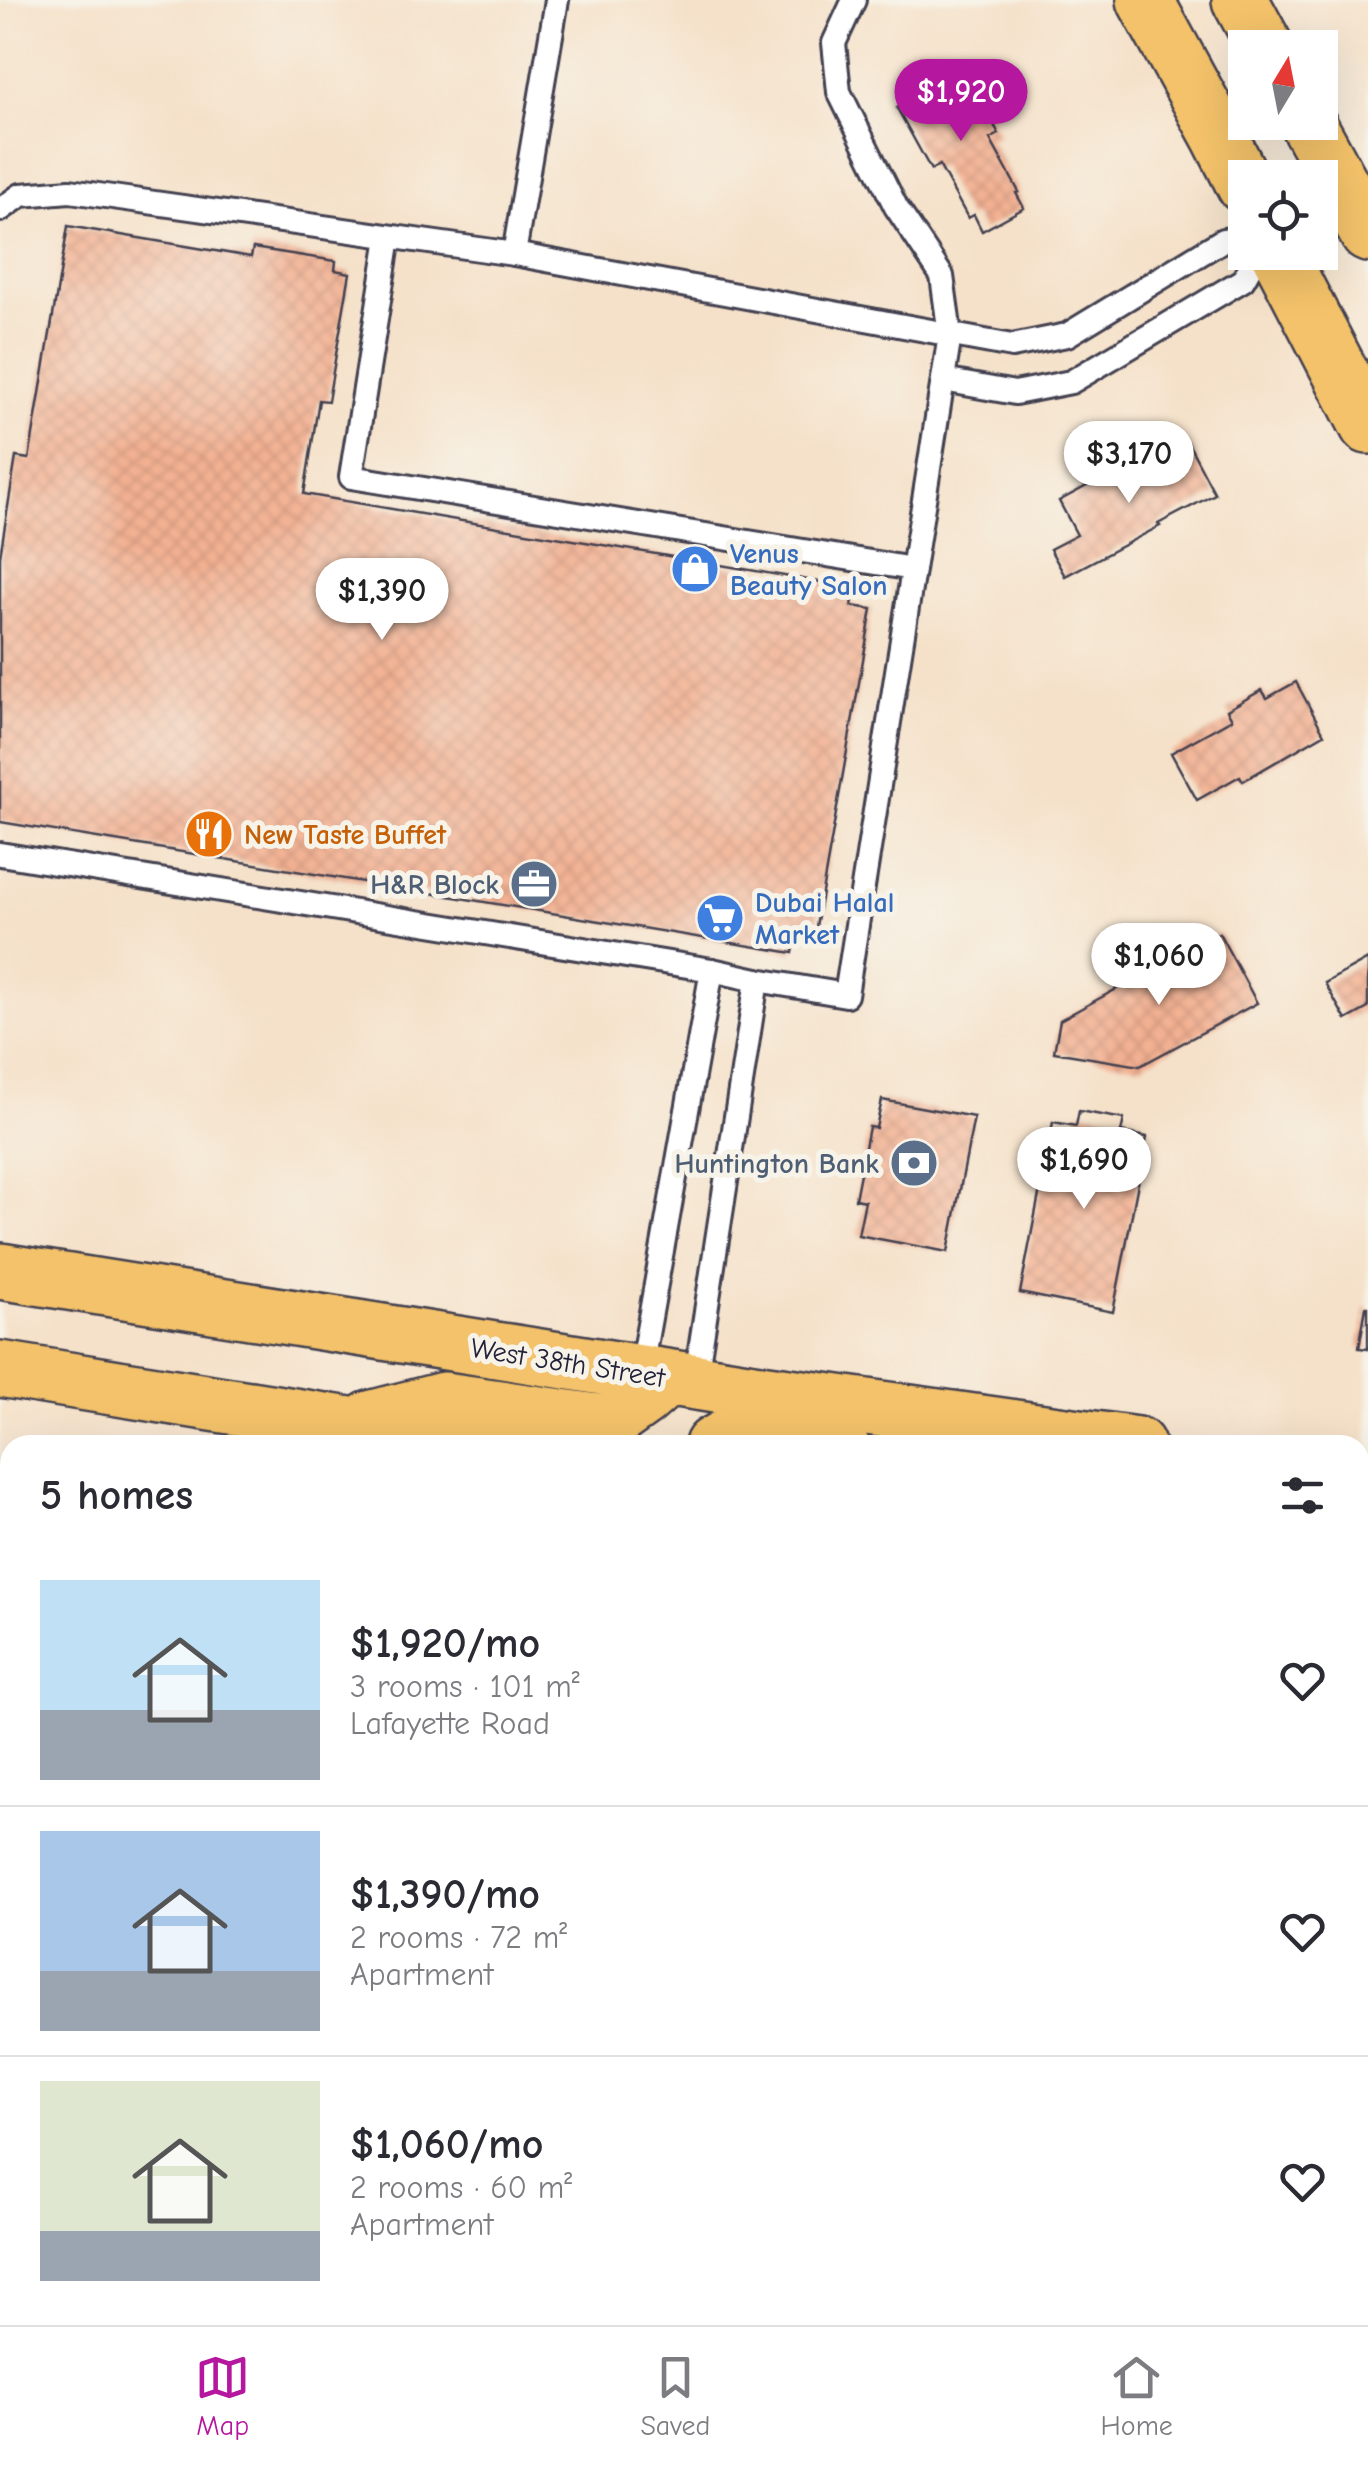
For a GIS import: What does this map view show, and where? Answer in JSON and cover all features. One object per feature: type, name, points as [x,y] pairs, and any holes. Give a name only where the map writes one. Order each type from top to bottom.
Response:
[{"type":"main road","points":[[1144,0],[1232,160]]},
{"type":"main road","points":[[1240,0],[1256,30]]},
{"type":"main road","points":[[1317,140],[1350,203]]},
{"type":"main road","points":[[1287,270],[1368,426]]},
{"type":"main road","name":"West 38th Street","points":[[0,1270],[667,1378],[1052,1435]]},
{"type":"main road","points":[[0,1369],[414,1435]]},
{"type":"main road","points":[[348,1424],[444,1400],[612,1421],[667,1378]]},
{"type":"lane","points":[[514,254],[557,0]]},
{"type":"lane","points":[[0,854],[846,995],[950,336],[942,276],[896,207],[839,92],[834,43],[854,0]]},
{"type":"lane","points":[[0,210],[22,195],[70,191],[514,254],[1012,346],[1067,336],[1228,240]]},
{"type":"lane","points":[[389,237],[351,476],[913,569]]},
{"type":"lane","points":[[943,380],[1015,393],[1071,382],[1243,280],[1249,270]]},
{"type":"lane","points":[[667,1378],[712,970]]},
{"type":"lane","points":[[667,1378],[758,980]]},
{"type":"building","points":[[954,59],[962,73],[965,71],[999,134],[990,139],[1024,208],[982,231],[974,215],[968,218],[939,165],[931,170],[897,108],[919,96],[912,82]]},
{"type":"building","points":[[68,226],[251,257],[253,248],[336,261],[335,270],[350,273],[328,401],[319,400],[304,494],[855,588],[852,606],[872,609],[814,938],[796,935],[793,953],[0,822],[0,556],[16,457],[29,459]]},
{"type":"building","points":[[1188,443],[1215,494],[1065,576],[1050,549],[1077,535],[1059,501],[1128,464],[1132,472]]},
{"type":"building","points":[[1296,682],[1324,734],[1243,781],[1240,776],[1197,800],[1171,753],[1232,719],[1227,710],[1262,690],[1267,698]]},
{"type":"building","points":[[1219,933],[1257,1003],[1140,1066],[1054,1052],[1060,1020]]},
{"type":"building","points":[[1368,959],[1368,1008],[1346,1020],[1325,983]]},
{"type":"building","name":"Huntington Bank","points":[[882,1100],[974,1117],[948,1252],[858,1235],[865,1201],[855,1199],[869,1127],[876,1128]]},
{"type":"building","points":[[1079,1111],[1124,1119],[1121,1132],[1147,1137],[1113,1312],[1020,1293],[1053,1122],[1076,1126]]},
{"type":"building","points":[[1368,1307],[1368,1349],[1359,1348]]},
{"type":"place","name":"Venus Beauty Salon","points":[[695,569]]},
{"type":"place","name":"New Taste Buffet","points":[[209,834]]},
{"type":"place","name":"H&R Block","points":[[534,884]]},
{"type":"place","name":"Dubai Halal Market","points":[[720,918]]},
{"type":"place","name":"Huntington Bank","points":[[914,1163]]}]
